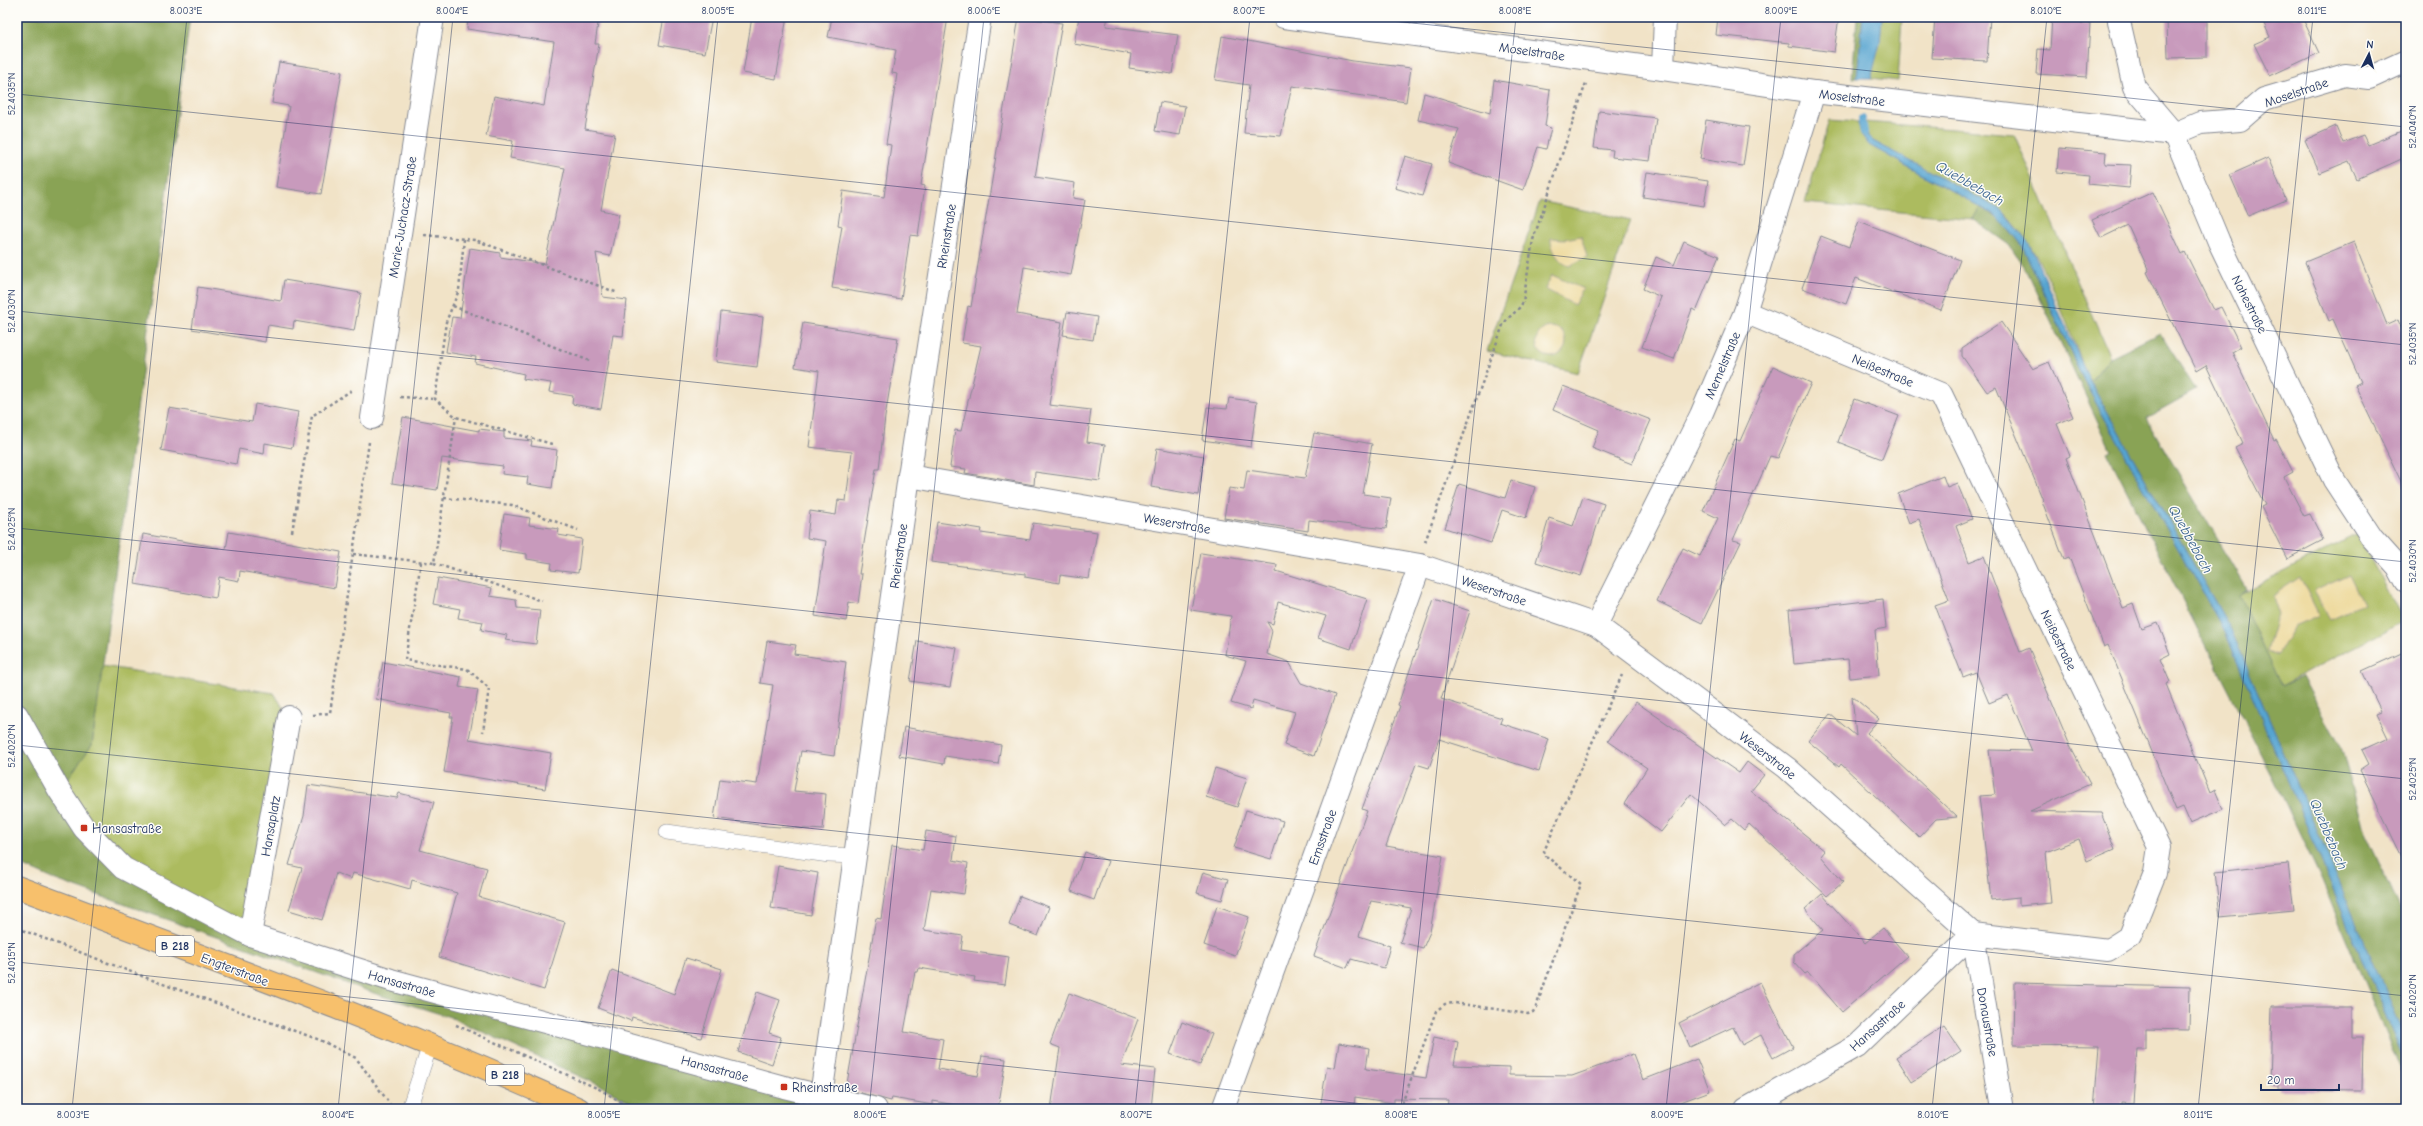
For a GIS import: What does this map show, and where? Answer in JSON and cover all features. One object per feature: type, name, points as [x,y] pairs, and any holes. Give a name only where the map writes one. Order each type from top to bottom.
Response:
[{"type":"main road","name":"Engterstraße","points":[[17,887],[334,1006],[430,1045]]},
{"type":"main road","name":"B 218","points":[[430,1045],[480,1064],[579,1109]]},
{"type":"street","name":"Marie-Juchacz-Straße","points":[[372,418],[432,17]]},
{"type":"street","name":"Rheinstraße","points":[[821,1096],[909,476],[980,17]]},
{"type":"street","name":"Moselstraße","points":[[1284,17],[1593,59],[1814,92],[2174,134],[2200,123],[2240,120],[2264,99],[2345,76],[2369,78],[2406,61]]},
{"type":"street","points":[[1663,69],[1665,17]]},
{"type":"street","name":"Nahestraße","points":[[2120,17],[2119,21],[2134,87],[2174,134],[2219,242],[2334,480],[2372,538],[2398,567],[2406,582]]},
{"type":"street","name":"Memelstraße","points":[[1596,625],[1701,415],[1745,312],[1814,92]]},
{"type":"street","name":"Neißestraße","points":[[1745,312],[1941,394],[2159,847],[2156,873],[2130,936],[2108,950],[1973,934]]},
{"type":"street","name":"Weserstraße","points":[[909,476],[1420,565],[1596,625],[1787,768],[1973,934]]},
{"type":"street","name":"Emsstraße","points":[[1223,1109],[1420,565]]},
{"type":"street","name":"Hansastraße","points":[[17,715],[59,790],[84,828],[123,868],[250,935],[391,980],[821,1096],[876,1109]]},
{"type":"street","name":"Hansaplatz","points":[[250,935],[289,717]]},
{"type":"street","name":"Hansastraße","points":[[1746,1109],[1857,1046],[1973,934]]},
{"type":"street","name":"Donaustraße","points":[[1973,934],[2002,1109]]},
{"type":"lane","points":[[667,832],[828,855],[855,856]]},
{"type":"lane","points":[[409,1109],[430,1045]]},
{"type":"path","points":[[1420,565],[1427,536],[1503,325],[1508,316],[1519,310],[1523,302],[1533,240],[1593,59]]},
{"type":"path","points":[[400,232],[475,240],[618,293]]},
{"type":"path","points":[[435,399],[446,322],[459,290],[464,239]]},
{"type":"path","points":[[452,306],[592,362]]},
{"type":"path","points":[[292,532],[312,416],[379,373]]},
{"type":"path","points":[[376,395],[435,399],[456,417],[552,444]]},
{"type":"path","points":[[434,563],[456,417]]},
{"type":"path","points":[[289,717],[330,713],[372,418]]},
{"type":"path","points":[[444,498],[512,505],[578,530]]},
{"type":"path","points":[[353,554],[434,563],[542,601]]},
{"type":"path","points":[[421,562],[405,660],[467,669],[489,688],[483,732]]},
{"type":"path","points":[[1400,1109],[1436,1011],[1445,1004],[1455,1003],[1528,1014],[1533,1012],[1536,1007],[1581,884],[1546,856],[1544,851],[1632,652]]},
{"type":"path","points":[[17,928],[160,983],[320,1040],[356,1058],[388,1103],[394,1106]]},
{"type":"path","points":[[463,1109],[474,1107],[485,1109]]},
{"type":"green space","points":[[17,17],[190,17],[92,745],[59,791],[88,834],[250,935],[865,1109],[643,1109],[603,1087],[450,1017],[382,996],[53,879],[17,863]]},
{"type":"green space","points":[[1857,17],[1863,17],[1857,78],[1852,78]]},
{"type":"green space","points":[[1882,17],[1902,17],[1898,81],[1871,78],[1880,43]]},
{"type":"green space","points":[[1829,120],[1858,122],[1861,134],[1869,145],[1980,207],[1973,219],[1805,203]]},
{"type":"green space","points":[[1865,122],[2014,134],[2110,357],[2090,382],[2054,291],[2031,247],[2017,227],[2002,210],[1873,141],[1868,136]]},
{"type":"green space","points":[[1540,201],[1631,220],[1578,373],[1487,351]]},
{"type":"green space","points":[[1980,207],[2001,220],[2022,245],[2086,385],[2226,634],[2406,1064],[2406,1082],[2321,879],[2275,781],[2107,452],[2111,450],[2028,273],[2009,245],[1973,219]]},
{"type":"green space","points":[[2160,333],[2196,390],[2146,418],[2247,589],[2239,595],[2281,686],[2302,677],[2341,747],[2364,829],[2406,921],[2406,1039],[2231,630],[2090,382],[2110,357]]},
{"type":"green space","points":[[2357,534],[2404,621],[2281,686],[2238,595]]},
{"type":"green space","points":[[102,666],[274,693],[289,717],[250,935],[123,868],[59,790],[92,745]]},
{"type":"sand","points":[[1581,236],[1587,257],[1569,266],[1562,262],[1556,255],[1552,246],[1551,238],[1565,239]]},
{"type":"sand","points":[[1552,275],[1583,289],[1574,305],[1545,289]]},
{"type":"sand","points":[[1551,327],[1562,331],[1566,342],[1562,353],[1551,357],[1540,353],[1536,342],[1540,331]]},
{"type":"sand","points":[[2349,575],[2363,604],[2330,619],[2314,591]]},
{"type":"sand","points":[[2300,577],[2319,615],[2294,626],[2277,655],[2267,651],[2278,614],[2272,596]]},
{"type":"water","points":[[1863,17],[1882,17],[1880,43],[1871,78],[1857,78]]},
{"type":"water","points":[[1858,122],[1865,122],[1868,136],[1873,141],[2002,210],[2029,243],[2090,382],[2231,630],[2406,1039],[2406,1064],[2226,634],[2086,385],[2022,245],[2010,230],[1993,214],[1869,145],[1861,134]]},
{"type":"building","points":[[468,17],[599,17],[595,44],[599,44],[585,129],[615,134],[601,210],[619,214],[610,256],[596,253],[603,297],[627,300],[623,336],[613,335],[601,409],[572,404],[573,396],[549,392],[551,383],[523,379],[524,374],[475,363],[476,357],[446,352],[452,317],[460,318],[470,248],[500,253],[500,257],[545,264],[565,168],[510,158],[513,141],[486,136],[494,96],[544,106],[554,42],[467,29]]},
{"type":"building","points":[[664,17],[712,17],[705,53],[659,45]]},
{"type":"building","points":[[752,17],[787,17],[776,79],[743,73]]},
{"type":"building","points":[[832,17],[948,17],[921,185],[925,186],[918,236],[910,235],[901,299],[832,288],[842,226],[838,225],[843,191],[884,197],[891,145],[886,144],[897,74],[892,73],[896,50],[828,37]]},
{"type":"building","points":[[1019,17],[1062,23],[1035,177],[1075,183],[1073,198],[1085,200],[1071,275],[1024,267],[1017,314],[1062,322],[1049,405],[1091,410],[1087,442],[1105,445],[1100,481],[1035,472],[1034,485],[965,473],[966,469],[950,467],[955,430],[961,431],[981,346],[962,343],[968,306],[971,307]]},
{"type":"building","points":[[1079,17],[1108,17],[1106,26],[1178,35],[1172,74],[1129,68],[1131,54],[1074,44]]},
{"type":"building","points":[[1718,17],[1839,17],[1834,52],[1789,46],[1789,43],[1716,35]]},
{"type":"building","points":[[1935,17],[1990,17],[1987,61],[1932,58]]},
{"type":"building","points":[[2052,17],[2081,17],[2081,23],[2090,23],[2087,77],[2036,74],[2038,49],[2050,50]]},
{"type":"building","points":[[2167,17],[2207,17],[2207,57],[2168,58]]},
{"type":"building","points":[[2261,17],[2302,17],[2319,53],[2270,76],[2254,44],[2270,37]]},
{"type":"building","points":[[1222,36],[1353,61],[1411,68],[1406,102],[1292,86],[1281,136],[1244,133],[1249,85],[1215,80]]},
{"type":"building","points":[[279,62],[342,72],[321,194],[276,187],[289,106],[272,103]]},
{"type":"building","points":[[1494,80],[1550,90],[1545,126],[1551,128],[1546,149],[1538,147],[1523,190],[1448,163],[1459,129],[1418,120],[1424,93],[1490,113]]},
{"type":"building","points":[[1160,102],[1185,106],[1180,135],[1155,131]]},
{"type":"building","points":[[1599,111],[1656,118],[1650,161],[1612,157],[1613,150],[1594,148]]},
{"type":"building","points":[[1706,120],[1749,127],[1743,166],[1700,159]]},
{"type":"building","points":[[2336,126],[2343,143],[2363,135],[2368,145],[2406,129],[2406,157],[2357,179],[2349,161],[2320,173],[2305,140]]},
{"type":"building","points":[[2059,148],[2106,152],[2105,164],[2131,165],[2129,188],[2088,184],[2089,175],[2057,172]]},
{"type":"building","points":[[1405,156],[1432,164],[1422,196],[1395,188]]},
{"type":"building","points":[[2268,158],[2286,200],[2248,216],[2230,175]]},
{"type":"building","points":[[1647,172],[1708,181],[1704,206],[1643,197]]},
{"type":"building","points":[[2153,192],[2182,254],[2185,252],[2214,310],[2221,307],[2241,347],[2232,352],[2274,440],[2276,439],[2293,472],[2284,477],[2304,516],[2310,514],[2323,540],[2287,559],[2261,507],[2265,505],[2235,447],[2243,443],[2206,365],[2196,371],[2147,272],[2149,271],[2128,225],[2101,238],[2092,220]]},
{"type":"building","points":[[1859,221],[1960,260],[1941,310],[1856,278],[1846,304],[1802,288],[1821,236],[1849,247]]},
{"type":"building","points":[[1684,241],[1719,256],[1696,311],[1692,309],[1674,359],[1642,347],[1661,297],[1643,289],[1656,257],[1674,265]]},
{"type":"building","points":[[2354,242],[2387,325],[2398,320],[2406,339],[2406,492],[2355,385],[2361,382],[2333,319],[2329,321],[2305,262]]},
{"type":"building","points":[[284,280],[361,293],[354,331],[294,321],[293,329],[268,325],[265,342],[192,329],[198,287],[281,301]]},
{"type":"building","points":[[721,312],[763,317],[757,367],[716,362]]},
{"type":"building","points":[[1067,312],[1097,317],[1093,340],[1063,335]]},
{"type":"building","points":[[2001,322],[2033,369],[2049,362],[2073,417],[2057,424],[2070,456],[2066,458],[2123,608],[2133,604],[2142,629],[2158,623],[2170,654],[2160,659],[2170,682],[2166,684],[2210,793],[2215,790],[2223,809],[2190,823],[2183,807],[2176,810],[2108,645],[2104,647],[2069,557],[2064,559],[2042,501],[2043,500],[1996,387],[1987,392],[1962,356],[1962,348]]},
{"type":"building","points":[[803,323],[898,338],[885,417],[879,469],[876,469],[859,574],[862,574],[858,604],[849,602],[846,621],[815,616],[826,541],[807,538],[810,511],[836,515],[838,500],[846,501],[852,452],[809,447],[819,371],[795,367]]},
{"type":"building","points":[[1773,366],[1811,383],[1778,458],[1770,456],[1733,540],[1741,542],[1702,623],[1657,601],[1683,548],[1700,556],[1718,518],[1703,511],[1735,439],[1740,441]]},
{"type":"building","points":[[1563,386],[1651,420],[1632,464],[1592,448],[1599,430],[1553,410]]},
{"type":"building","points":[[1229,398],[1257,402],[1251,447],[1202,440],[1207,407],[1227,409]]},
{"type":"building","points":[[1854,399],[1899,416],[1882,459],[1838,442]]},
{"type":"building","points":[[255,404],[298,412],[292,448],[265,443],[264,454],[239,449],[236,464],[161,450],[169,408],[252,422]]},
{"type":"building","points":[[403,417],[479,431],[479,429],[504,432],[504,438],[532,441],[531,446],[557,450],[552,488],[527,484],[528,477],[502,474],[503,466],[442,458],[437,490],[392,483]]},
{"type":"building","points":[[1314,433],[1372,444],[1363,494],[1391,498],[1386,529],[1309,520],[1308,531],[1224,518],[1229,488],[1244,490],[1247,470],[1305,478]]},
{"type":"building","points":[[1157,448],[1204,456],[1198,495],[1151,487]]},
{"type":"building","points":[[1943,476],[1947,487],[1957,483],[1972,519],[1956,526],[1969,562],[1984,556],[2020,652],[2029,648],[2071,748],[2090,784],[2030,811],[2101,813],[2115,849],[2087,861],[2079,839],[2046,852],[2051,903],[2019,906],[2019,897],[1991,900],[1979,796],[1995,795],[1989,750],[2032,751],[2008,695],[1989,703],[1976,672],[1963,677],[1935,605],[1949,600],[1919,519],[1909,523],[1898,494]]},
{"type":"building","points":[[1511,480],[1535,487],[1526,518],[1502,510],[1491,543],[1445,528],[1459,484],[1505,498]]},
{"type":"building","points":[[1583,497],[1604,504],[1581,576],[1536,562],[1549,518],[1573,526]]},
{"type":"building","points":[[504,514],[530,518],[529,525],[559,529],[558,535],[582,539],[578,573],[551,570],[552,563],[527,559],[527,554],[499,550]]},
{"type":"building","points":[[937,522],[982,529],[981,533],[1030,540],[1033,523],[1097,532],[1089,579],[1060,575],[1059,583],[1025,577],[1025,574],[931,562]]},
{"type":"building","points":[[229,532],[341,552],[335,588],[240,571],[239,581],[219,577],[216,598],[135,584],[143,534],[226,549]]},
{"type":"building","points":[[1201,553],[1277,565],[1276,571],[1367,599],[1351,649],[1318,638],[1326,616],[1278,602],[1273,624],[1267,622],[1272,631],[1267,654],[1289,662],[1301,683],[1335,695],[1314,756],[1284,745],[1295,712],[1253,700],[1251,709],[1231,703],[1246,661],[1225,655],[1231,616],[1191,610]]},
{"type":"building","points":[[438,578],[492,588],[490,596],[516,600],[517,608],[540,610],[536,644],[505,640],[507,635],[481,630],[483,622],[458,618],[460,609],[433,604]]},
{"type":"building","points":[[1434,599],[1470,611],[1441,699],[1502,718],[1500,723],[1549,739],[1539,771],[1439,739],[1429,768],[1416,764],[1386,846],[1443,856],[1430,932],[1423,948],[1400,942],[1411,908],[1371,901],[1359,936],[1390,946],[1384,968],[1351,959],[1347,968],[1314,956],[1367,811],[1362,809],[1400,706],[1398,705]]},
{"type":"building","points":[[1883,599],[1886,628],[1875,630],[1879,675],[1850,678],[1848,659],[1794,664],[1789,610]]},
{"type":"building","points":[[767,641],[796,645],[794,654],[846,662],[834,756],[801,751],[794,791],[826,794],[823,830],[766,826],[714,818],[720,779],[757,784],[773,685],[760,683]]},
{"type":"building","points":[[917,641],[957,648],[950,687],[910,681]]},
{"type":"building","points":[[2406,651],[2406,865],[2360,770],[2369,764],[2362,750],[2388,738],[2376,713],[2381,711],[2362,671]]},
{"type":"building","points":[[383,662],[461,677],[459,687],[478,690],[469,739],[551,753],[545,789],[444,772],[453,717],[450,717],[451,713],[376,699]]},
{"type":"building","points":[[1852,696],[1879,719],[1867,733],[1957,817],[1936,819],[1919,837],[1841,764],[1839,767],[1808,741],[1830,714],[1856,736]]},
{"type":"building","points":[[1636,702],[1739,773],[1747,762],[1764,775],[1751,791],[1825,851],[1821,856],[1843,882],[1827,896],[1749,824],[1744,830],[1732,819],[1725,825],[1691,794],[1661,832],[1624,804],[1647,768],[1608,741]]},
{"type":"building","points":[[904,727],[1001,745],[998,764],[945,756],[944,764],[899,756]]},
{"type":"building","points":[[1215,768],[1247,778],[1237,807],[1206,797]]},
{"type":"building","points":[[308,785],[397,798],[399,793],[434,802],[420,850],[487,868],[479,897],[565,922],[544,990],[439,957],[457,893],[412,880],[410,889],[353,873],[351,879],[336,873],[322,920],[289,910],[302,868],[289,865],[304,816]]},
{"type":"building","points":[[1246,810],[1283,821],[1271,859],[1234,848]]},
{"type":"building","points":[[926,831],[956,836],[953,860],[968,863],[964,894],[931,889],[924,930],[963,936],[961,950],[1009,957],[1005,985],[974,981],[975,977],[919,968],[918,972],[915,972],[904,1032],[943,1039],[938,1069],[978,1076],[982,1056],[1006,1059],[998,1109],[979,1109],[933,1101],[933,1105],[892,1098],[891,1101],[846,1089],[876,918],[881,919],[892,845],[923,850]]},
{"type":"building","points":[[1085,852],[1108,861],[1094,900],[1071,891]]},
{"type":"building","points":[[2288,864],[2294,910],[2220,917],[2215,872]]},
{"type":"building","points":[[778,866],[818,873],[811,915],[771,908]]},
{"type":"building","points":[[1203,872],[1228,879],[1222,900],[1197,893]]},
{"type":"building","points":[[1822,894],[1865,943],[1883,928],[1907,956],[1842,1012],[1808,972],[1805,974],[1794,962],[1794,954],[1823,930],[1805,909]]},
{"type":"building","points":[[1020,896],[1049,907],[1038,936],[1009,925]]},
{"type":"building","points":[[1217,906],[1249,917],[1235,956],[1204,945]]},
{"type":"building","points":[[686,958],[722,969],[701,1038],[632,1017],[631,1021],[598,1008],[612,970],[674,994]]},
{"type":"building","points":[[1760,982],[1793,1047],[1773,1058],[1761,1035],[1742,1045],[1733,1027],[1690,1047],[1679,1023]]},
{"type":"building","points":[[2015,983],[2190,987],[2189,1030],[2146,1029],[2146,1048],[2137,1048],[2133,1103],[2121,1102],[2121,1109],[2094,1109],[2099,1046],[2014,1045]]},
{"type":"building","points":[[757,992],[780,1000],[769,1033],[781,1037],[772,1064],[738,1052]]},
{"type":"building","points":[[1069,993],[1138,1019],[1121,1065],[1155,1069],[1151,1109],[1051,1109],[1060,1048],[1050,1044]]},
{"type":"building","points":[[2272,1007],[2351,1007],[2351,1037],[2363,1037],[2362,1091],[2279,1090],[2279,1085],[2270,1085]]},
{"type":"building","points":[[1182,1022],[1212,1034],[1200,1065],[1170,1054]]},
{"type":"building","points":[[1944,1026],[1961,1051],[1912,1082],[1896,1057]]},
{"type":"building","points":[[1434,1037],[1458,1042],[1454,1065],[1509,1067],[1509,1075],[1572,1076],[1633,1054],[1643,1080],[1697,1059],[1710,1091],[1662,1109],[1447,1109],[1448,1100],[1394,1099],[1394,1103],[1355,1097],[1354,1109],[1320,1109],[1327,1066],[1335,1068],[1339,1043],[1369,1048],[1366,1069],[1426,1078]]},
{"type":"waterway","name":"Quebbebach","points":[[1862,119],[1864,132]]},
{"type":"place","name":"Hansastraße","points":[[84,828]]},
{"type":"place","name":"Rheinstraße","points":[[784,1087]]}]
